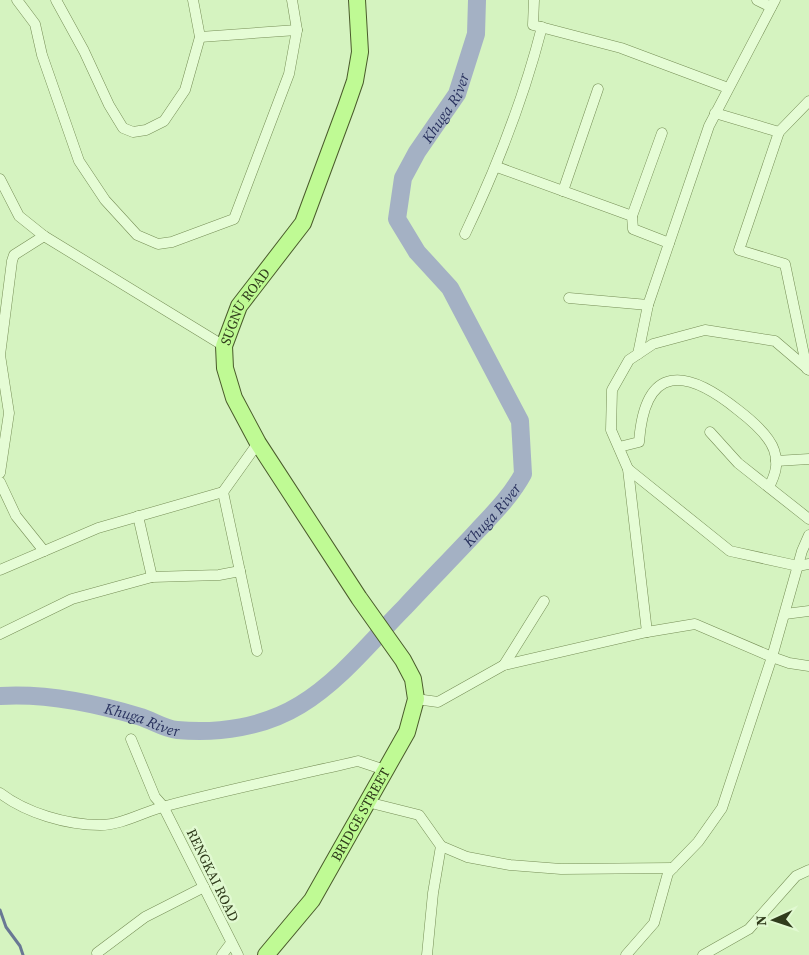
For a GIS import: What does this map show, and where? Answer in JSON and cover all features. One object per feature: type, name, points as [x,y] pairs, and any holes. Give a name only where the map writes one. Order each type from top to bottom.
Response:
[{"type":"main road","name":"SUGNU ROAD","points":[[357,0],[360,52],[355,81],[303,223],[239,306],[224,346],[225,368],[234,398],[258,443],[359,598],[403,660]]},
{"type":"main road","name":"BRIDGE STREET","points":[[266,955],[312,900],[407,732],[416,698],[413,678],[403,660]]},
{"type":"street","points":[[17,0],[35,24],[42,55],[79,161],[105,200],[137,235],[158,244],[172,242],[234,219],[289,74],[297,30],[292,0]]},
{"type":"street","points":[[56,0],[84,51],[108,105],[123,128],[133,132],[146,130],[164,121],[185,90],[200,38],[193,0]]},
{"type":"street","points":[[534,0],[533,25],[621,48],[728,88]]},
{"type":"street","points":[[638,354],[648,304],[709,126],[773,4],[757,0]]},
{"type":"street","points":[[465,234],[497,168],[528,83],[542,27]]},
{"type":"street","points":[[200,38],[297,30]]},
{"type":"street","points":[[563,191],[598,89]]},
{"type":"street","points":[[808,369],[785,264],[739,250],[779,132],[809,101]]},
{"type":"street","points":[[715,113],[779,132]]},
{"type":"street","points":[[662,133],[632,216],[633,230],[669,243]]},
{"type":"street","points":[[497,168],[632,216]]},
{"type":"street","points":[[0,179],[19,216],[44,236],[224,346]]},
{"type":"street","points":[[0,473],[9,413],[0,355],[12,261],[14,255],[44,236]]},
{"type":"street","points":[[569,298],[648,304]]},
{"type":"street","points":[[647,632],[628,469],[611,430],[612,390],[629,360],[653,344],[705,330],[775,341],[808,369]]},
{"type":"street","points":[[618,446],[639,442],[641,417],[652,390],[660,385],[675,381],[688,381],[702,385],[718,394],[746,416],[770,441],[776,461],[775,475],[769,487]]},
{"type":"street","points":[[710,432],[738,463],[809,520]]},
{"type":"street","points":[[0,570],[98,528],[223,492],[258,443]]},
{"type":"street","points":[[776,461],[809,459]]},
{"type":"street","points":[[628,469],[730,551],[798,566],[809,564]]},
{"type":"street","points":[[0,482],[16,516],[44,551]]},
{"type":"street","points":[[223,492],[258,651]]},
{"type":"street","points":[[138,516],[152,577]]},
{"type":"street","points":[[626,955],[654,923],[668,873],[698,842],[722,808],[772,657],[798,566],[809,535]]},
{"type":"street","points":[[0,634],[72,599],[152,577],[219,575],[240,571]]},
{"type":"street","points":[[504,665],[544,601]]},
{"type":"street","points":[[785,614],[809,611]]},
{"type":"street","points":[[416,698],[438,702],[504,665],[647,632],[695,624],[772,657],[789,663],[809,666]]},
{"type":"street","name":"RENGKAI ROAD","points":[[131,739],[155,797],[164,806],[238,955]]},
{"type":"street","points":[[0,793],[11,802],[45,815],[101,825],[132,818],[164,806],[358,761],[385,770]]},
{"type":"street","points":[[0,804],[11,802]]},
{"type":"street","points":[[367,802],[419,815],[441,846],[467,857],[510,865],[561,869],[673,868]]},
{"type":"street","points":[[427,955],[433,893],[441,846]]},
{"type":"street","points":[[703,955],[750,929],[796,876],[809,870]]},
{"type":"street","points":[[97,952],[145,917],[204,887]]},
{"type":"street","points":[[222,955],[231,943]]},
{"type":"waterway","name":"Khuga River","points":[[0,696],[35,696],[90,704],[141,717],[164,727],[177,730],[225,730],[272,719],[300,705],[343,672],[490,517],[513,490],[523,474],[520,421],[450,288],[417,252],[397,219],[403,178],[417,152],[457,94],[476,34],[477,0]]},
{"type":"waterway","points":[[0,910],[6,927],[20,946],[23,955]]}]
